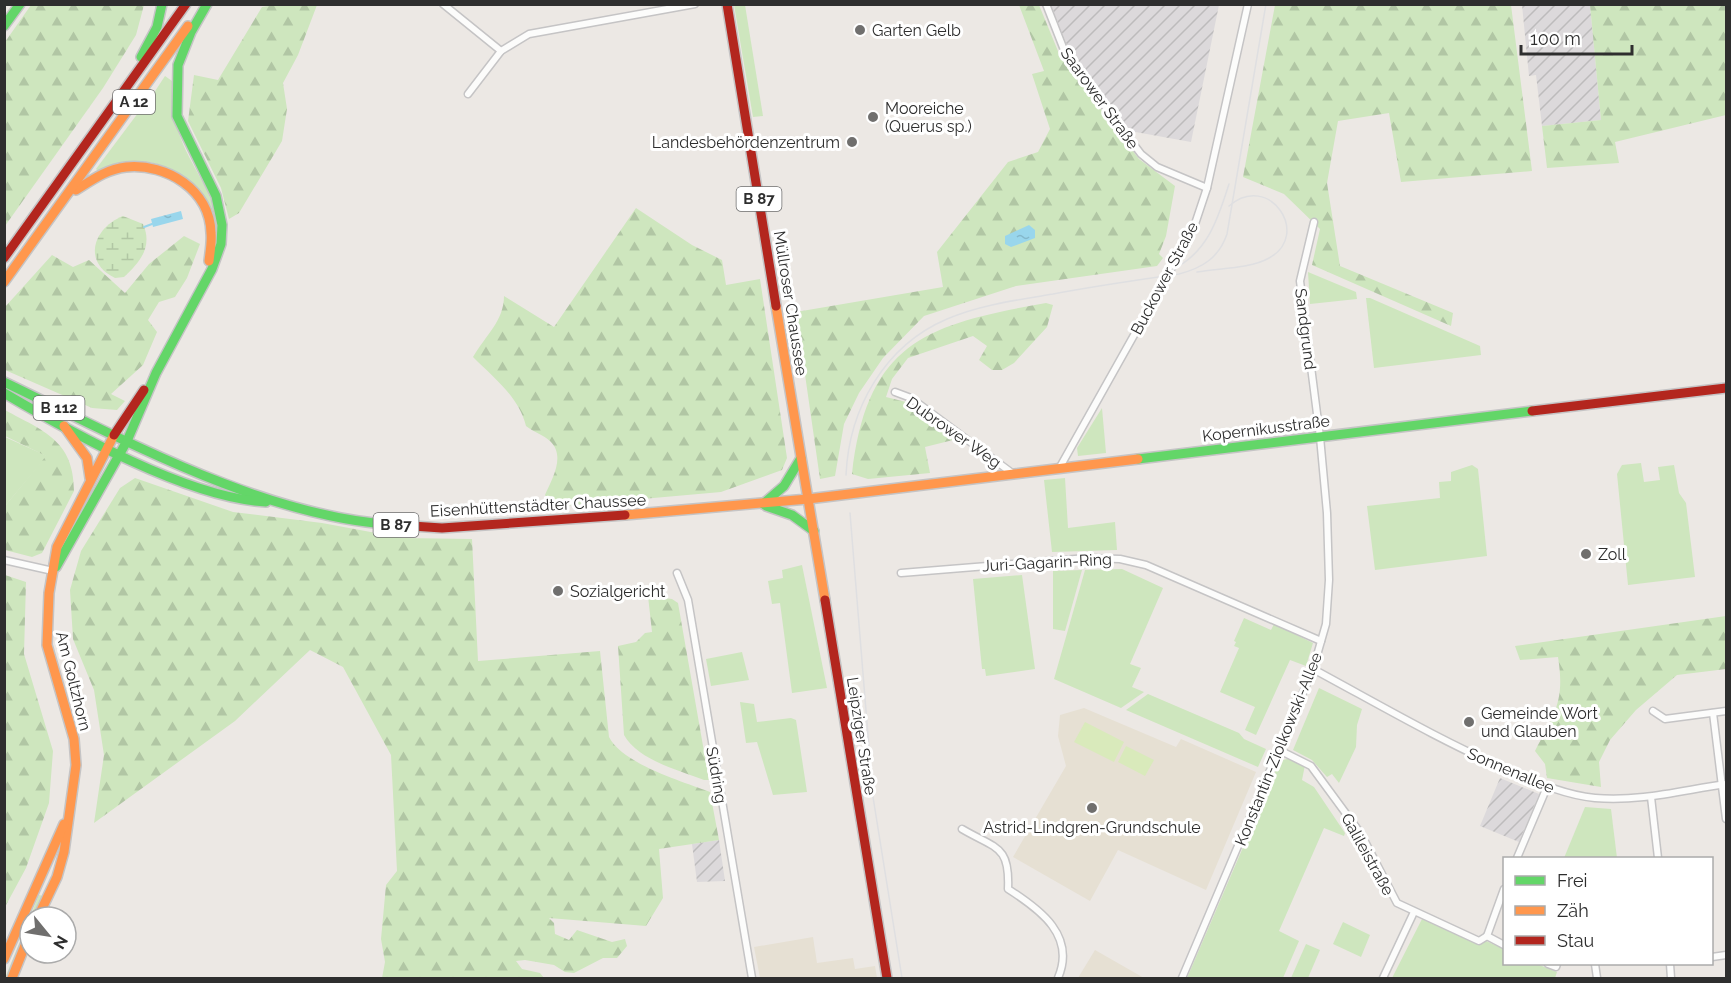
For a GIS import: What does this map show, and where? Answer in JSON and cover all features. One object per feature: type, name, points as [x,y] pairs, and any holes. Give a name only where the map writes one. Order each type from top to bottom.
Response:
[{"type":"main road","points":[[4,26],[20,4]]},
{"type":"main road","points":[[108,114],[157,27],[162,4]]},
{"type":"main road","name":"A 12","points":[[4,258],[186,4]]},
{"type":"main road","points":[[156,373],[212,269],[218,251],[222,225],[216,196],[177,116],[178,65],[191,32],[206,4]]},
{"type":"main road","name":"A 12","points":[[4,282],[206,4]]},
{"type":"main road","name":"Müllroser Chaussee","points":[[727,4],[808,499]]},
{"type":"main road","points":[[64,200],[98,174],[122,166],[143,165],[164,170],[179,179],[194,192],[205,209],[212,231],[211,253],[202,286]]},
{"type":"main road","name":"Am Goltzhorn","points":[[44,905],[57,877],[73,799],[76,765],[74,739],[47,645],[46,612],[57,547],[114,435],[156,373]]},
{"type":"main road","name":"Am Goltzhorn","points":[[53,571],[120,455],[156,373]]},
{"type":"main road","name":"Eisenhüttenstädter Chaussee","points":[[4,382],[127,441],[272,502],[372,524],[442,528],[761,505],[808,499]]},
{"type":"main road","name":"Kopernikusstraße","points":[[808,499],[1060,466],[1726,388]]},
{"type":"main road","name":"Eisenhüttenstädter Chaussee","points":[[4,393],[120,455],[213,494],[241,502],[272,502]]},
{"type":"main road","points":[[64,426],[83,452],[90,468],[87,490]]},
{"type":"main road","points":[[761,505],[784,486],[801,458]]},
{"type":"main road","name":"Leipziger Straße","points":[[808,499],[887,978]]},
{"type":"main road","points":[[761,505],[778,508],[802,521],[814,531]]},
{"type":"main road","name":"Am Goltzhorn","points":[[4,959],[55,850],[73,799]]},
{"type":"main road","points":[[12,978],[18,963]]},
{"type":"street","points":[[443,4],[501,51]]},
{"type":"street","points":[[468,94],[501,51],[536,32],[695,4]]},
{"type":"street","name":"Saarower Straße","points":[[1046,4],[1066,55],[1141,154],[1157,167],[1207,188]]},
{"type":"street","name":"Buckower Straße","points":[[1060,466],[1193,230],[1207,188],[1248,4]]},
{"type":"street","name":"Sandgrund","points":[[1314,222],[1300,281],[1320,437]]},
{"type":"street","name":"Dubrower Weg","points":[[896,392],[911,398],[1012,473]]},
{"type":"street","name":"Konstantin-Ziolkowski-Allee","points":[[1182,978],[1313,669],[1322,641],[1329,580],[1327,513],[1320,437]]},
{"type":"street","name":"Juri-Gagarin-Ring","points":[[902,573],[1050,560],[1120,559],[1146,565],[1322,641]]},
{"type":"street","points":[[4,560],[53,571]]},
{"type":"street","name":"Südring","points":[[677,573],[688,600],[752,978]]},
{"type":"street","name":"Sonnenallee","points":[[1313,669],[1436,738],[1547,786],[1578,796],[1598,799],[1651,797],[1724,784]]},
{"type":"street","points":[[1653,711],[1665,718],[1726,711]]},
{"type":"street","points":[[1713,713],[1724,784],[1726,819]]},
{"type":"street","name":"Galileistraße","points":[[1279,750],[1311,766],[1361,834],[1393,899],[1426,918],[1479,941],[1487,936],[1503,944]]},
{"type":"street","points":[[1517,857],[1547,786]]},
{"type":"street","points":[[1651,797],[1658,857]]},
{"type":"street","points":[[962,829],[1005,856],[1008,889],[1028,901],[1056,932],[1066,953],[1059,978]]},
{"type":"street","points":[[1487,936],[1503,892]]},
{"type":"street","points":[[1383,978],[1414,912]]},
{"type":"shaded area","points":[[1051,5],[1219,5],[1191,142],[1130,131],[1088,79],[1067,45]]},
{"type":"shaded area","points":[[1522,5],[1590,5],[1601,120],[1542,126],[1536,75],[1529,76]]},
{"type":"shaded area","points":[[1084,708],[1176,747],[1181,739],[1256,772],[1206,890],[1118,850],[1090,901],[1013,857],[1066,766],[1058,736],[1060,715]]},
{"type":"shaded area","points":[[1500,778],[1539,794],[1519,842],[1480,826]]},
{"type":"shaded area","points":[[719,840],[725,881],[697,882],[692,844]]},
{"type":"shaded area","points":[[813,937],[817,963],[853,958],[855,969],[875,966],[877,978],[760,978],[754,947]]},
{"type":"shaded area","points":[[1095,950],[1144,978],[1078,978]]},
{"type":"green space","points":[[282,4],[317,5],[298,55],[283,83],[287,109],[282,141],[239,213],[229,219],[221,188],[188,121],[194,75],[218,80],[262,7]]},
{"type":"green space","points":[[31,5],[144,5],[136,35],[103,88],[5,226],[5,42]]},
{"type":"green space","points":[[734,5],[745,5],[763,116],[753,117]]},
{"type":"green space","points":[[1019,5],[1039,5],[1060,56],[1139,159],[1175,186],[1166,236],[1159,254],[1163,258],[1157,266],[1016,286],[924,316],[883,358],[859,393],[844,424],[835,476],[820,479],[796,312],[943,287],[937,252],[1008,162],[1038,152],[1050,129],[1032,74],[1044,71]]},
{"type":"green space","points":[[1275,5],[1511,5],[1532,171],[1401,182],[1389,113],[1338,121],[1327,183],[1340,266],[1453,313],[1451,326],[1312,265],[1320,229],[1284,194],[1243,177]]},
{"type":"green space","points":[[1590,5],[1726,5],[1726,115],[1615,142],[1619,163],[1547,168],[1542,126],[1601,120]]},
{"type":"green space","points":[[165,76],[172,81],[177,127],[214,207],[218,220],[214,222],[207,204],[196,189],[183,177],[168,168],[134,161],[116,164],[98,171],[96,169],[138,113],[140,114]]},
{"type":"green space","points":[[636,208],[692,245],[722,260],[726,285],[760,279],[787,458],[782,470],[721,492],[552,507],[545,495],[556,468],[555,447],[548,439],[526,426],[512,397],[473,357],[497,321],[504,296],[554,327]]},
{"type":"green space","points":[[123,216],[143,224],[146,232],[146,247],[140,260],[124,277],[115,278],[98,263],[95,246],[104,228]]},
{"type":"green space","points":[[184,236],[200,244],[187,278],[175,297],[159,302],[148,320],[157,332],[143,365],[111,394],[125,401],[117,410],[92,408],[5,370],[5,307],[52,255],[73,267],[89,260],[125,293],[149,264]]},
{"type":"green space","points":[[1308,272],[1356,292],[1357,299],[1310,304]]},
{"type":"green space","points":[[1366,298],[1480,346],[1481,355],[1374,368]]},
{"type":"green space","points":[[1046,303],[1053,305],[1047,327],[1014,363],[1002,370],[992,370],[979,360],[987,346],[973,336],[908,358],[892,379],[886,397],[906,402],[957,439],[925,447],[930,473],[868,479],[852,474],[860,429],[872,394],[889,367],[910,346],[937,331],[968,320]]},
{"type":"green space","points":[[1102,408],[1106,453],[1078,456],[1077,448]]},
{"type":"green space","points":[[5,410],[54,439],[69,460],[73,474],[74,491],[42,553],[32,557],[5,550],[5,506],[46,456],[5,436]]},
{"type":"green space","points":[[5,437],[47,456],[5,506]]},
{"type":"green space","points":[[1641,463],[1644,482],[1660,480],[1658,467],[1674,465],[1679,493],[1686,503],[1695,577],[1628,585],[1617,474],[1622,465]]},
{"type":"green space","points":[[1472,465],[1478,469],[1487,556],[1375,570],[1367,506],[1440,498],[1439,482],[1451,481],[1451,472]]},
{"type":"green space","points":[[135,478],[233,512],[322,523],[403,538],[472,539],[478,661],[600,651],[609,737],[616,747],[640,764],[710,792],[719,840],[659,849],[663,898],[646,926],[549,918],[554,923],[555,934],[569,940],[577,930],[612,942],[625,939],[627,946],[617,958],[603,958],[574,973],[565,972],[554,965],[525,960],[516,961],[522,969],[540,973],[544,978],[382,978],[385,962],[381,939],[386,885],[397,871],[391,755],[343,667],[310,650],[235,721],[94,823],[104,755],[94,690],[73,639],[70,590],[81,551],[120,488]]},
{"type":"green space","points":[[1065,478],[1068,528],[1115,522],[1117,550],[1052,552],[1044,480]]},
{"type":"green space","points":[[802,565],[827,688],[792,693],[780,603],[772,604],[768,581],[783,578],[782,570]]},
{"type":"green space","points":[[1122,569],[1163,588],[1130,664],[1141,668],[1132,687],[1144,692],[1121,708],[1054,679],[1085,570]]},
{"type":"green space","points":[[1082,570],[1065,631],[1053,629],[1053,571]]},
{"type":"green space","points":[[5,575],[26,582],[24,654],[53,751],[49,803],[26,868],[5,907]]},
{"type":"green space","points":[[1022,575],[1035,669],[986,676],[985,669],[982,669],[973,579]]},
{"type":"green space","points":[[648,596],[672,599],[678,603],[709,780],[649,758],[630,744],[624,735],[618,646],[636,642],[645,633],[652,632]]},
{"type":"green space","points":[[1726,616],[1726,669],[1677,675],[1636,710],[1610,740],[1599,762],[1601,787],[1547,778],[1545,764],[1535,751],[1557,706],[1560,685],[1558,657],[1520,660],[1515,646]]},
{"type":"green space","points":[[1244,618],[1271,630],[1274,624],[1313,643],[1306,666],[1290,660],[1256,735],[1245,730],[1255,707],[1220,692],[1239,648],[1234,646],[1236,642],[1234,641]]},
{"type":"green space","points":[[742,652],[749,680],[711,686],[706,659]]},
{"type":"green space","points":[[1319,688],[1362,709],[1357,725],[1356,747],[1339,783],[1332,774],[1327,777],[1312,760],[1293,750]]},
{"type":"green space","points":[[1148,694],[1239,733],[1244,739],[1266,749],[1258,767],[1126,710]]},
{"type":"green space","points":[[740,702],[754,704],[757,722],[791,718],[796,720],[807,792],[773,795],[757,742],[746,743]]},
{"type":"green space","points":[[1085,722],[1124,742],[1114,762],[1074,742]]},
{"type":"green space","points":[[1126,746],[1154,760],[1145,776],[1118,762]]},
{"type":"green space","points":[[1290,758],[1305,765],[1302,780],[1314,787],[1345,833],[1344,836],[1324,828],[1279,931],[1299,941],[1283,978],[1187,978],[1280,761]]},
{"type":"green space","points":[[1585,807],[1611,809],[1617,857],[1564,857]]},
{"type":"green space","points":[[39,895],[43,896],[39,905],[35,905]]},
{"type":"green space","points":[[1422,919],[1479,945],[1486,941],[1503,949],[1503,965],[1540,965],[1557,972],[1555,978],[1392,978]]},
{"type":"green space","points":[[1343,922],[1370,935],[1361,957],[1333,944]]},
{"type":"green space","points":[[1306,944],[1320,950],[1308,978],[1291,978]]},
{"type":"green space","points":[[18,946],[18,952],[5,978]]},
{"type":"water","points":[[181,211],[183,219],[153,227],[151,219]]},
{"type":"water","points":[[1029,225],[1035,230],[1035,238],[1011,247],[1005,244],[1005,236]]},
{"type":"waterway","points":[[144,227],[152,224]]},
{"type":"tram line","points":[[846,475],[854,427],[874,382],[905,345],[925,331],[947,319],[972,310],[1179,274],[1195,269],[1214,256],[1227,234],[1266,4]]},
{"type":"tram line","points":[[1171,270],[1194,255],[1202,245],[1215,222],[1229,184]]},
{"type":"tram line","points":[[1197,272],[1261,262],[1281,248],[1287,235],[1286,222],[1280,210],[1271,201],[1258,196],[1244,197],[1229,206]]},
{"type":"tram line","points":[[850,513],[873,797],[902,978]]},
{"type":"traffic: fast","points":[[4,26],[20,4]]},
{"type":"traffic: fast","points":[[141,57],[157,27],[162,4]]},
{"type":"traffic: fast","points":[[127,441],[156,373],[212,269],[221,244],[222,225],[216,196],[177,116],[178,65],[191,32],[207,4]]},
{"type":"traffic: fast","points":[[4,382],[146,450],[246,492],[297,508],[347,519],[397,525]]},
{"type":"traffic: fast","points":[[4,393],[96,444],[167,476],[235,498],[266,502]]},
{"type":"traffic: fast","points":[[1138,459],[1532,411]]},
{"type":"traffic: fast","points":[[56,567],[127,441]]},
{"type":"traffic: fast","points":[[763,504],[784,486],[801,458]]},
{"type":"traffic: fast","points":[[766,506],[792,515],[814,531]]},
{"type":"traffic: slow","points":[[4,282],[188,26]]},
{"type":"traffic: slow","points":[[76,190],[119,168],[141,167],[171,175],[184,182],[203,204],[209,218],[211,233],[209,261]]},
{"type":"traffic: slow","points":[[625,515],[808,499],[776,306]]},
{"type":"traffic: slow","points":[[64,426],[87,458],[90,478]]},
{"type":"traffic: slow","points":[[44,905],[57,877],[64,852],[76,765],[74,739],[47,645],[49,593],[57,547],[114,435]]},
{"type":"traffic: slow","points":[[825,600],[808,499],[1138,459]]},
{"type":"traffic: slow","points":[[4,959],[64,824]]},
{"type":"traffic: slow","points":[[12,978],[18,963]]},
{"type":"traffic: jam","points":[[4,258],[186,4]]},
{"type":"traffic: jam","points":[[727,4],[776,306]]},
{"type":"traffic: jam","points":[[1532,411],[1726,388]]},
{"type":"traffic: jam","points":[[114,435],[144,390]]},
{"type":"traffic: jam","points":[[397,525],[442,528],[625,515]]},
{"type":"traffic: jam","points":[[825,600],[887,978]]},
{"type":"place","name":"Garten Gelb","points":[[860,30]]},
{"type":"place","name":"Mooreiche (Querus sp.)","points":[[873,117]]},
{"type":"place","name":"Landesbehördenzentrum","points":[[852,142]]},
{"type":"place","name":"Zoll","points":[[1586,554]]},
{"type":"place","name":"Sozialgericht","points":[[558,591]]},
{"type":"place","name":"Gemeinde Wort und Glauben","points":[[1469,722]]},
{"type":"place","name":"Astrid-Lindgren-Grundschule","points":[[1092,808]]}]
